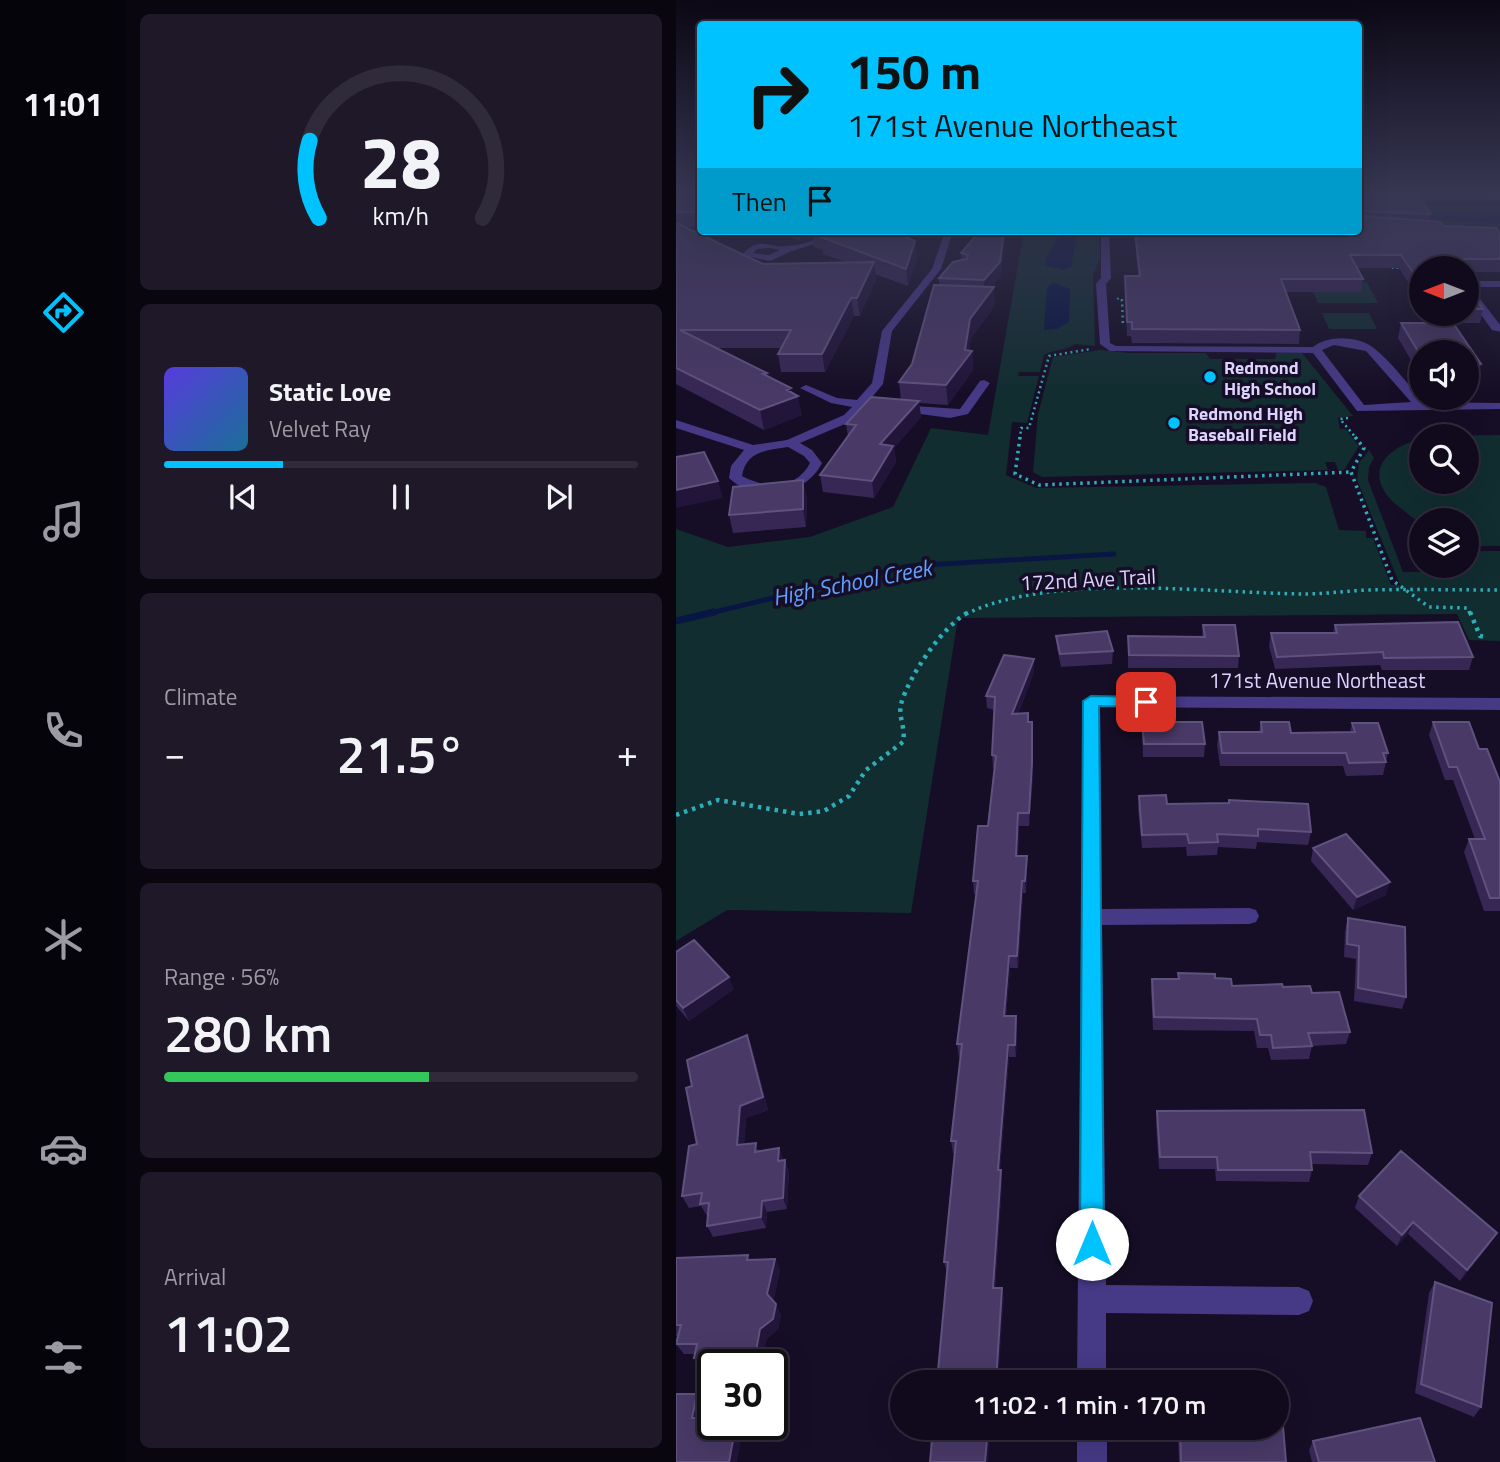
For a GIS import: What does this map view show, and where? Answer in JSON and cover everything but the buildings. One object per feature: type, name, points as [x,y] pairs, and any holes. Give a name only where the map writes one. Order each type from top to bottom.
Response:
[{"type":"street","points":[[676,424],[752,449],[790,443],[848,418],[877,384],[887,331],[920,297],[941,269],[943,258]]},
{"type":"street","points":[[1106,258],[1106,278],[1101,284],[1102,338],[1109,346],[1131,350],[1316,350],[1321,345],[1335,342],[1360,345],[1370,349],[1409,393]]},
{"type":"street","points":[[1479,285],[1500,284]]},
{"type":"street","points":[[1479,303],[1496,328],[1500,328]]},
{"type":"street","points":[[1316,350],[1361,409],[1409,406]]},
{"type":"street","points":[[807,388],[835,401],[950,414],[964,412],[985,383]]},
{"type":"street","points":[[1479,406],[1500,407]]},
{"type":"street","points":[[752,449],[737,466],[735,478],[750,488],[771,490],[798,485],[812,474],[816,463],[808,453],[790,443]]},
{"type":"street","name":"171st Avenue Northeast","points":[[1093,917],[1091,701],[1500,704]]},
{"type":"street","points":[[1092,1370],[1093,917],[1249,916]]},
{"type":"street","points":[[1092,1298],[1300,1301]]},
{"type":"street","points":[[1092,1440],[1092,1462]]},
{"type":"path","points":[[1392,268],[1405,268]]},
{"type":"path","points":[[1109,346],[1049,356],[1029,428],[1021,428],[1015,474],[1039,485],[1080,485],[1351,472]]},
{"type":"path","points":[[1356,417],[1340,419],[1364,448],[1351,472],[1392,580],[1403,590],[1420,595],[1429,607],[1468,608],[1480,636],[1486,637]]},
{"type":"path","name":"172nd Ave Trail","points":[[676,815],[718,800],[799,814],[824,811],[849,796],[866,769],[903,742],[907,727],[900,712],[903,698],[943,635],[958,618],[987,604],[1029,594],[1228,589],[1305,594],[1500,590]]},
{"type":"green space","points":[[1019,258],[1100,258],[1093,274],[1095,346],[1075,344],[1048,353],[1044,355],[1040,372],[1019,372],[1018,376],[1039,376],[1027,423],[1012,422],[1006,475],[1036,488],[1315,483],[1326,487],[1339,530],[1366,531],[1366,538],[1373,538],[1391,585],[1400,585],[1357,480],[1359,463],[1369,450],[1374,458],[1369,467],[1368,480],[1403,572],[1409,572],[1409,578],[1479,578],[1479,551],[1500,551],[1500,641],[1469,640],[1457,614],[958,618],[911,913],[727,910],[676,941],[676,529],[728,547],[810,537],[893,507],[931,428],[988,435]]},
{"type":"green space","points":[[1367,282],[1378,303],[1318,303],[1313,292]]},
{"type":"green space","points":[[1322,313],[1369,313],[1377,329],[1329,329]]},
{"type":"green space","name":"Redmond High Baseball Field","points":[[1100,350],[1128,353],[1206,353],[1210,359],[1275,359],[1276,353],[1302,353],[1353,416],[1338,418],[1340,429],[1346,429],[1359,446],[1344,470],[1338,470],[1335,462],[1325,462],[1328,470],[1042,477],[1033,472],[1038,414],[1053,357]]},
{"type":"green space","points":[[1479,435],[1500,435],[1500,546],[1479,546],[1479,508],[1409,508],[1409,515],[1390,498],[1379,477],[1386,458],[1409,443],[1409,494],[1479,494]]},
{"type":"shaded area","points":[[1073,258],[1071,267],[1063,270],[1047,266],[1045,260]]},
{"type":"shaded area","points":[[1054,283],[1070,289],[1069,322],[1057,329],[1044,330],[1047,287]]},
{"type":"waterway","name":"High School Creek","points":[[706,614],[908,566],[1114,554]]},
{"type":"waterway","name":"High School Creek","points":[[676,621],[714,612]]},
{"type":"place","name":"Redmond High School","points":[[1210,377]]},
{"type":"place","name":"Redmond High Baseball Field","points":[[1174,423]]},
{"type":"route","points":[[1092,1244],[1091,701],[1146,702]]}]
